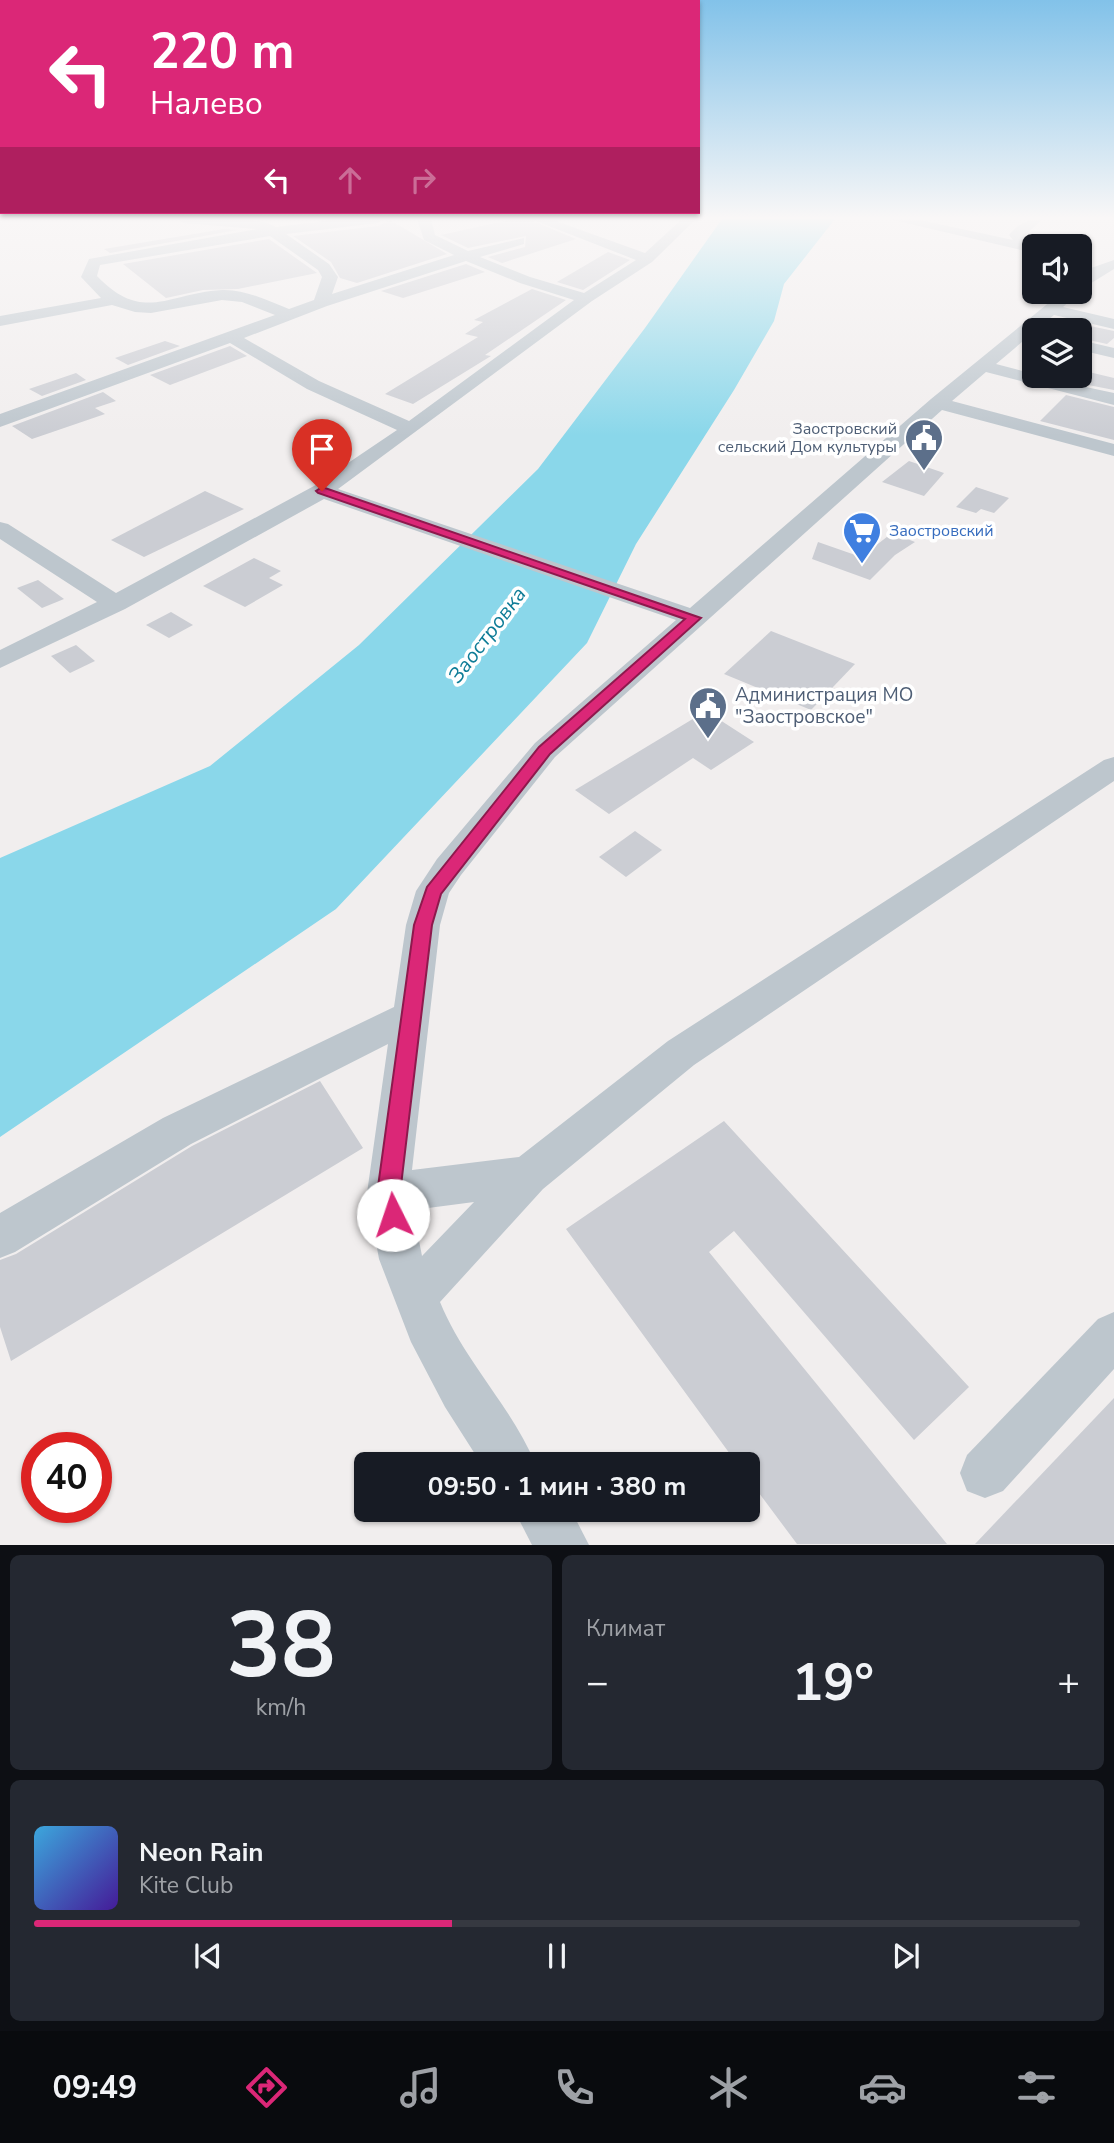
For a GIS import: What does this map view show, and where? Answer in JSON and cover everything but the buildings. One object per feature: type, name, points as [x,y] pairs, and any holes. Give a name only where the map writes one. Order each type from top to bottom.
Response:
[{"type":"street","points":[[100,291],[114,300],[142,310],[231,296],[289,315]]},
{"type":"street","points":[[321,303],[325,291]]},
{"type":"street","points":[[0,421],[359,291]]},
{"type":"street","points":[[556,291],[586,298]]},
{"type":"street","points":[[0,660],[116,604],[322,491],[411,429],[597,291]]},
{"type":"street","points":[[0,321],[114,300]]},
{"type":"street","points":[[1042,318],[1057,304]]},
{"type":"street","points":[[1051,309],[1114,324]]},
{"type":"street","points":[[231,337],[313,385],[411,429]]},
{"type":"street","points":[[503,1452],[462,1390],[427,1326],[401,1259],[388,1194],[423,925],[433,891],[449,867],[545,750],[938,403],[1022,337]]},
{"type":"street","points":[[1092,348],[1114,353]]},
{"type":"street","points":[[982,366],[1114,399]]},
{"type":"street","points":[[938,403],[1114,450]]},
{"type":"street","points":[[322,491],[694,618]]},
{"type":"street","points":[[0,529],[116,604]]},
{"type":"street","points":[[415,1296],[528,1175],[681,1053],[1109,777]]},
{"type":"street","points":[[0,1237],[177,1131],[410,1016]]},
{"type":"street","points":[[388,1194],[528,1175]]},
{"type":"street","points":[[985,1473],[1114,1335]]},
{"type":"street","points":[[548,1522],[563,1545]]},
{"type":"water","name":"Заостровка","points":[[671,291],[782,291],[774,321],[734,390],[636,544],[587,643],[336,909],[0,1137],[0,858],[210,766],[359,645],[538,469]]},
{"type":"place","name":"Заостровский сельский Дом культуры","points":[[924,472]]},
{"type":"place","name":"Заостровский","points":[[862,565]]},
{"type":"place","name":"Администрация МО \"Заостровское\"","points":[[708,740]]},
{"type":"route","points":[[322,491],[694,618],[545,750],[449,867],[433,891],[423,925],[388,1194],[393,1215]]}]
